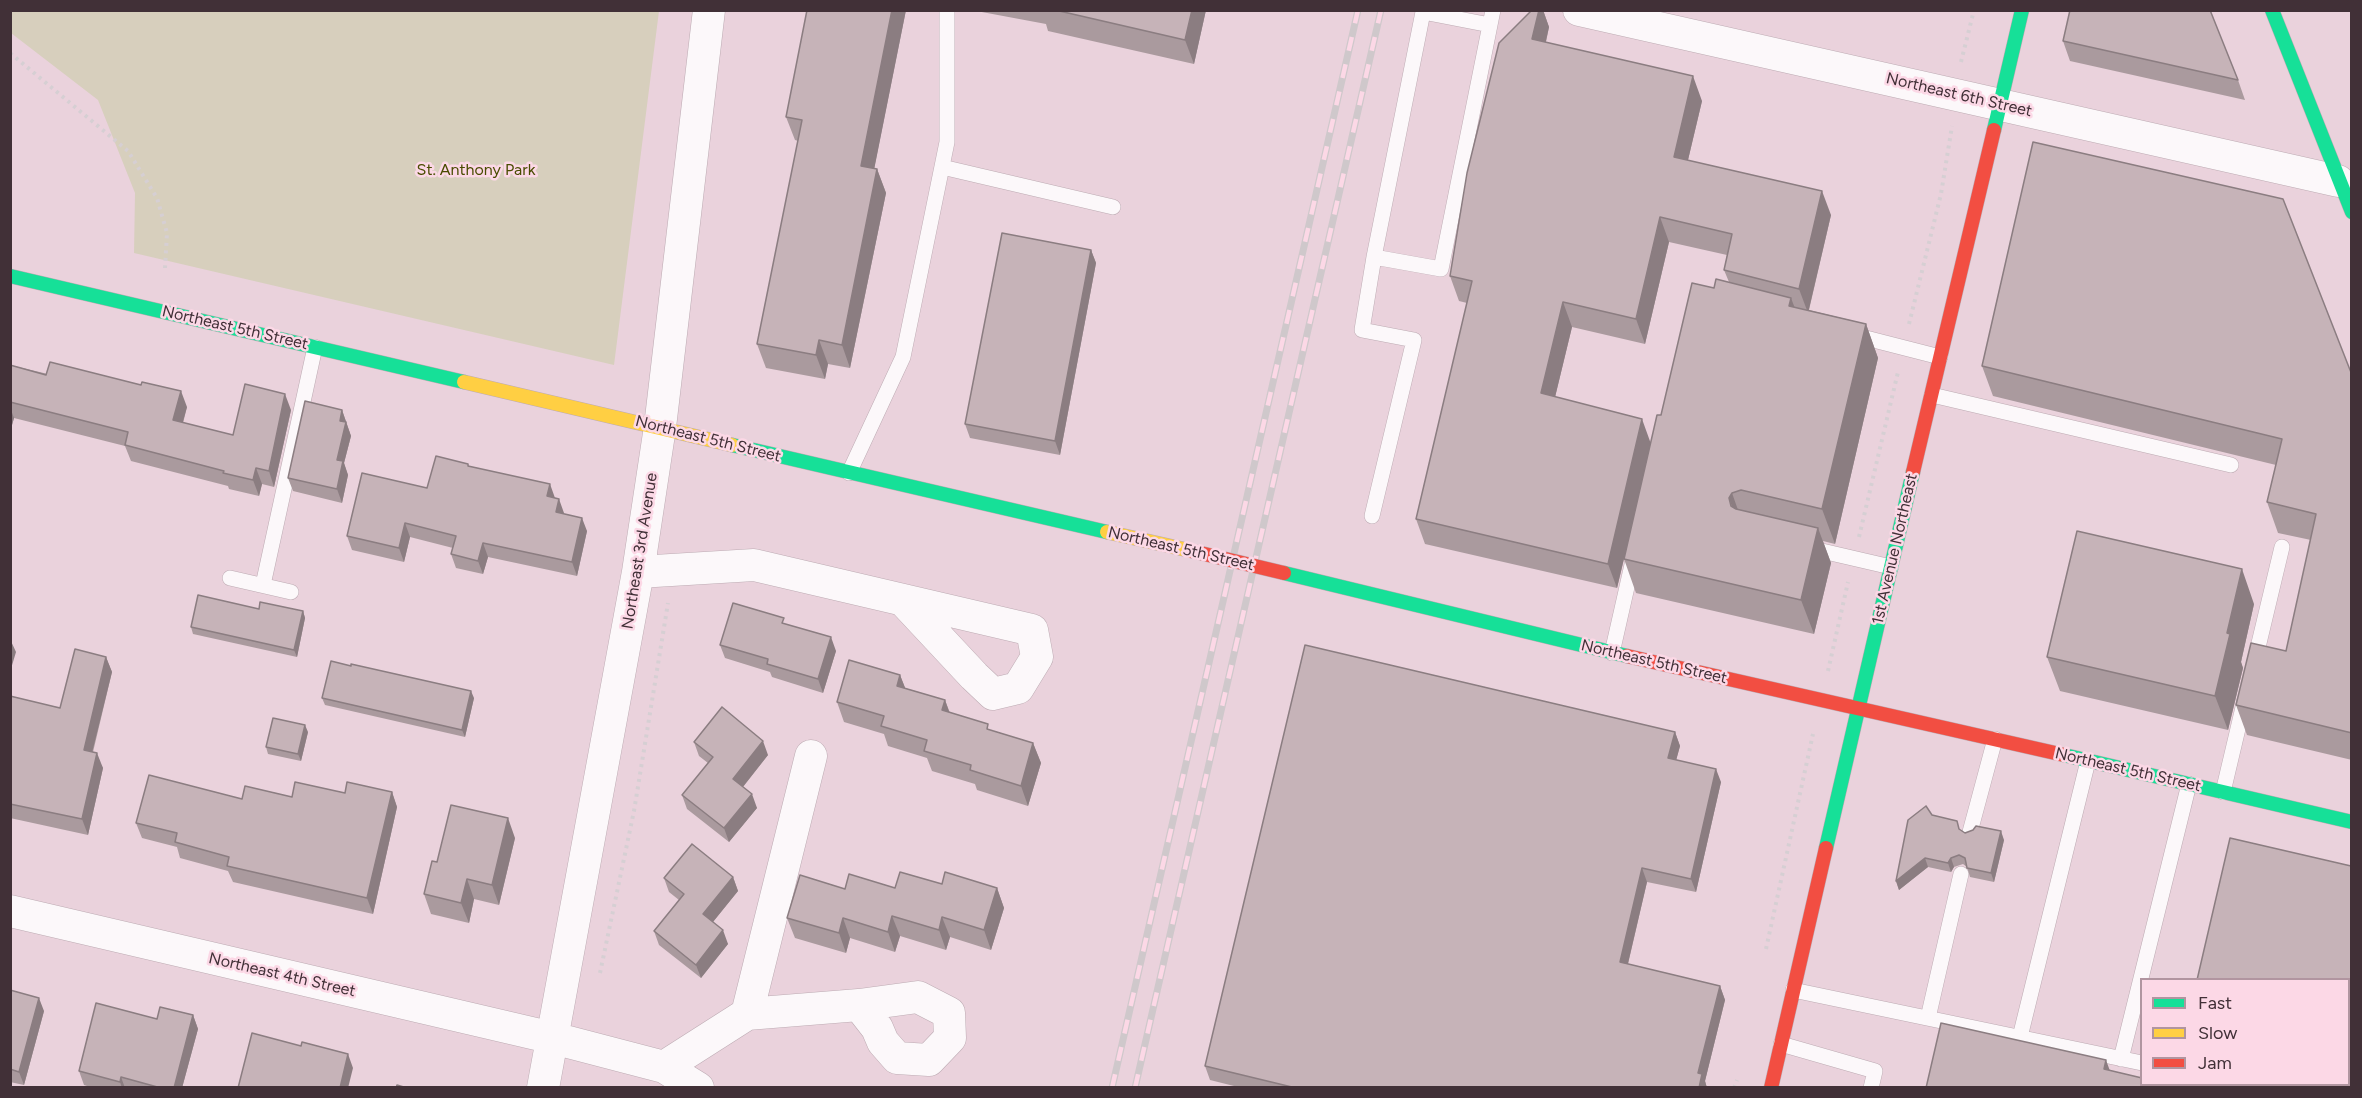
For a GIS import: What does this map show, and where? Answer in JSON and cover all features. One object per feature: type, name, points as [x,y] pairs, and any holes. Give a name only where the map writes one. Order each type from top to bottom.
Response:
[{"type":"street","name":"Northeast 3rd Avenue","points":[[543,1088],[638,572],[660,427],[709,10]]},
{"type":"street","name":"Northeast 6th Street","points":[[1579,10],[2338,181]]},
{"type":"street","name":"1st Avenue Northeast","points":[[1771,1088],[1857,710],[2022,10]]},
{"type":"street","points":[[2272,10],[2352,212]]},
{"type":"street","name":"Northeast 5th Street","points":[[10,276],[1407,601],[1612,653],[2352,822]]},
{"type":"street","points":[[638,572],[754,565],[903,600]]},
{"type":"street","points":[[747,1014],[811,756]]},
{"type":"street","name":"Northeast 4th Street","points":[[10,910],[553,1038],[664,1067],[698,1088]]},
{"type":"street","points":[[664,1067],[747,1014],[859,1005]]},
{"type":"lane","points":[[849,473],[903,357],[947,142],[947,10]]},
{"type":"lane","points":[[1372,516],[1414,340],[1362,330],[1374,257],[1423,12],[1492,18],[1441,269],[1374,257]]},
{"type":"lane","points":[[942,167],[1113,207]]},
{"type":"lane","points":[[1842,332],[1940,357]]},
{"type":"lane","points":[[262,585],[315,347]]},
{"type":"lane","points":[[1932,395],[2231,465]]},
{"type":"lane","points":[[1612,653],[1637,545]]},
{"type":"lane","points":[[1795,545],[1891,567]]},
{"type":"lane","points":[[2223,792],[2282,547]]},
{"type":"lane","points":[[230,578],[291,592]]},
{"type":"lane","points":[[1970,832],[1995,739]]},
{"type":"lane","points":[[2020,1037],[2088,760]]},
{"type":"lane","points":[[2141,978],[2189,784]]},
{"type":"lane","points":[[1928,1018],[1961,874]]},
{"type":"lane","points":[[2121,1059],[2140,982]]},
{"type":"lane","points":[[1793,990],[2140,1063]]},
{"type":"lane","points":[[1781,1044],[1875,1071],[1871,1088]]},
{"type":"path","points":[[10,53],[128,151],[157,198],[167,233],[165,268]]},
{"type":"green space","name":"St. Anthony Park","points":[[10,11],[659,11],[614,365],[134,253],[135,193],[98,100],[11,33]]},
{"type":"building","points":[[807,10],[892,10],[861,166],[877,169],[842,345],[819,340],[816,355],[757,344],[802,120],[786,117]]},
{"type":"building","points":[[1055,10],[1192,10],[1185,40]]},
{"type":"building","points":[[1532,10],[1539,10],[1532,39],[1693,76],[1674,157],[1822,191],[1799,289],[1724,270],[1732,234],[1660,217],[1636,319],[1563,302],[1541,393],[1642,419],[1608,564],[1416,519],[1472,281],[1450,276],[1467,173],[1499,43]]},
{"type":"building","points":[[2070,10],[2210,10],[2238,80],[2063,41]]},
{"type":"building","points":[[2033,142],[2283,199],[2352,375],[2352,733],[2236,705],[2251,643],[2286,651],[2316,514],[2267,502],[2282,439],[1982,366]]},
{"type":"building","points":[[1002,233],[1091,250],[1055,441],[965,424]]},
{"type":"building","points":[[1716,279],[1791,298],[1789,306],[1866,324],[1822,509],[1741,490],[1732,493],[1729,498],[1731,506],[1736,509],[1818,528],[1801,600],[1624,559],[1657,415],[1661,415],[1692,283],[1714,288]]},
{"type":"building","points":[[50,362],[141,385],[142,382],[181,391],[173,420],[233,435],[245,384],[285,394],[269,471],[256,468],[253,480],[223,473],[224,471],[125,445],[128,432],[10,402],[10,365],[46,375]]},
{"type":"building","points":[[305,401],[342,410],[340,421],[346,422],[337,460],[343,461],[337,489],[288,478]]},
{"type":"building","points":[[436,456],[468,464],[468,466],[550,484],[547,496],[559,499],[556,512],[582,518],[572,562],[483,543],[478,561],[451,554],[456,536],[405,523],[399,548],[347,536],[362,473],[427,488]]},
{"type":"building","points":[[2077,531],[2242,569],[2215,696],[2047,657]]},
{"type":"building","points":[[198,595],[259,609],[260,602],[303,611],[294,650],[191,627]]},
{"type":"building","points":[[733,603],[784,618],[782,623],[831,637],[818,679],[767,664],[768,659],[720,645]]},
{"type":"building","points":[[1305,645],[1675,732],[1668,758],[1716,769],[1691,879],[1642,868],[1620,962],[1720,986],[1698,1073],[1702,1074],[1699,1088],[1296,1088],[1205,1066]]},
{"type":"building","points":[[75,649],[106,657],[84,750],[97,753],[82,819],[10,804],[10,696],[60,708]]},
{"type":"building","points":[[849,660],[900,675],[897,686],[945,700],[942,710],[988,724],[987,729],[1033,743],[1021,786],[970,770],[971,765],[924,751],[927,740],[881,726],[884,716],[837,702]]},
{"type":"building","points":[[331,661],[471,691],[462,730],[322,698]]},
{"type":"building","points":[[722,707],[763,741],[733,779],[752,794],[724,828],[682,795],[713,757],[694,742]]},
{"type":"building","points":[[273,718],[305,725],[298,754],[266,747]]},
{"type":"building","points":[[149,775],[242,799],[245,786],[292,797],[295,782],[345,793],[347,782],[392,792],[367,898],[227,866],[229,857],[175,842],[177,833],[136,823]]},
{"type":"building","points":[[451,805],[508,818],[492,885],[467,879],[461,903],[424,894],[432,861],[437,862]]},
{"type":"building","points":[[1926,806],[1932,815],[1957,821],[1959,829],[1965,833],[1976,826],[2001,831],[1991,873],[1967,868],[1965,858],[1959,855],[1951,858],[1948,863],[1925,858],[1896,881],[1908,820]]},
{"type":"building","points":[[2230,838],[2351,866],[2352,977],[2350,986],[2350,978],[2197,978]]},
{"type":"building","points":[[692,844],[733,877],[703,914],[723,930],[696,965],[654,931],[684,894],[664,878]]},
{"type":"building","points":[[900,872],[942,884],[945,872],[997,888],[984,930],[942,917],[939,930],[892,916],[888,932],[843,918],[839,933],[787,918],[800,875],[845,889],[849,874],[895,888]]},
{"type":"building","points":[[10,990],[39,998],[19,1072],[10,1069]]},
{"type":"building","points":[[96,1003],[157,1019],[160,1007],[193,1015],[174,1088],[161,1088],[121,1077],[120,1082],[79,1071]]},
{"type":"building","points":[[1941,1023],[2106,1060],[2104,1069],[2140,1078],[2140,1086],[2220,1086],[2227,1088],[1926,1088]]},
{"type":"building","points":[[252,1033],[301,1046],[302,1042],[348,1054],[340,1088],[238,1088]]},
{"type":"railway","points":[[1112,1088],[1358,10]]},
{"type":"railway","points":[[1135,1088],[1381,10]]},
{"type":"traffic: fast","points":[[1994,130],[2022,10]]},
{"type":"traffic: fast","points":[[2272,10],[2352,212]]},
{"type":"traffic: fast","points":[[10,276],[464,382]]},
{"type":"traffic: fast","points":[[732,445],[1107,532]]},
{"type":"traffic: fast","points":[[1826,848],[1913,472]]},
{"type":"traffic: fast","points":[[1284,573],[1627,656]]},
{"type":"traffic: fast","points":[[2064,755],[2352,822]]},
{"type":"traffic: slow","points":[[464,382],[732,445]]},
{"type":"traffic: slow","points":[[1107,532],[1192,551]]},
{"type":"traffic: jam","points":[[1913,472],[1994,130]]},
{"type":"traffic: jam","points":[[1192,551],[1284,573]]},
{"type":"traffic: jam","points":[[1627,656],[2064,755]]},
{"type":"traffic: jam","points":[[1771,1088],[1826,848]]}]
